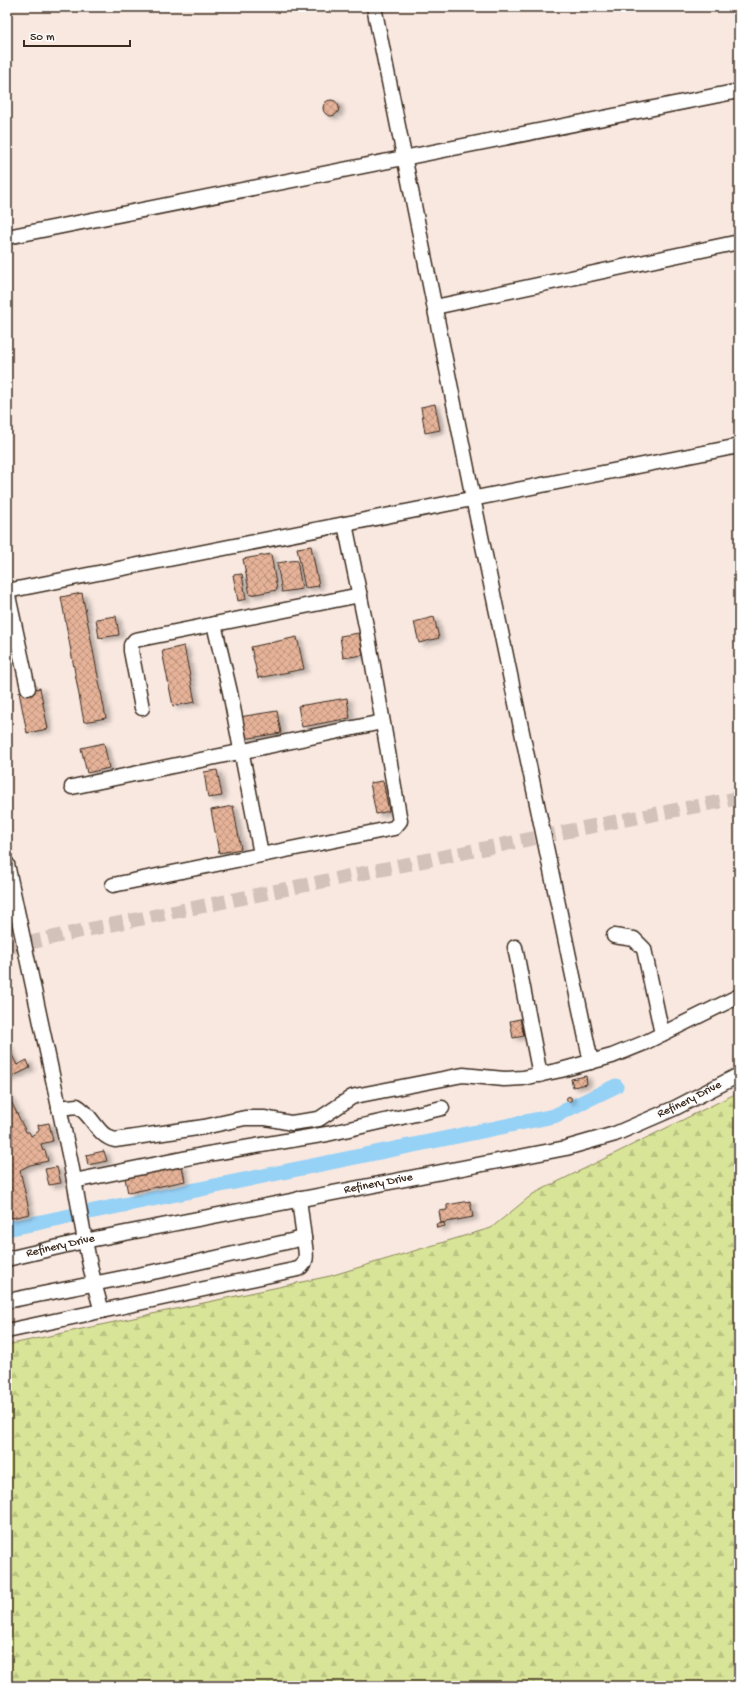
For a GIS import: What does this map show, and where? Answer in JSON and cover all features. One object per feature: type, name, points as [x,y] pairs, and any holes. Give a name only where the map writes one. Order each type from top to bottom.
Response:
[{"type":"street","points":[[374,7],[473,498],[591,1062]]},
{"type":"street","points":[[7,237],[739,91]]},
{"type":"street","points":[[435,307],[739,242]]},
{"type":"street","points":[[28,688],[7,591],[739,446]]},
{"type":"street","points":[[113,885],[397,826],[400,821],[360,595],[345,524]]},
{"type":"street","points":[[142,708],[132,642],[141,638],[360,595]]},
{"type":"street","points":[[214,624],[230,692],[261,854]]},
{"type":"street","points":[[72,787],[382,722]]},
{"type":"street","points":[[7,864],[78,1197],[83,1235],[93,1283],[102,1311]]},
{"type":"street","points":[[614,936],[634,939],[644,949],[662,1034]]},
{"type":"street","points":[[515,947],[540,1074]]},
{"type":"street","points":[[59,1108],[78,1106],[88,1114],[105,1136],[115,1140],[204,1127],[245,1118],[265,1118],[291,1124],[319,1119],[352,1097],[360,1095],[463,1075],[504,1079],[540,1074],[591,1062],[612,1056],[662,1034],[739,996]]},
{"type":"street","name":"Refinery Drive","points":[[7,1259],[83,1235],[298,1199],[566,1148],[615,1134],[675,1108],[739,1076]]},
{"type":"street","points":[[74,1181],[202,1155],[327,1134],[442,1108]]},
{"type":"street","points":[[7,1331],[298,1269],[304,1266],[307,1261],[298,1199]]},
{"type":"street","points":[[7,1301],[163,1270],[304,1238]]},
{"type":"green space","points":[[739,1092],[739,1686],[7,1686],[7,1345],[330,1276],[491,1228],[533,1194]]},
{"type":"building","points":[[328,100],[334,100],[339,105],[337,114],[334,116],[328,116],[323,111],[323,105]]},
{"type":"building","points":[[435,404],[440,430],[425,433],[421,407]]},
{"type":"building","points":[[311,546],[319,586],[305,588],[297,548]]},
{"type":"building","points":[[271,554],[277,590],[250,595],[243,559]]},
{"type":"building","points":[[297,560],[302,589],[282,592],[277,563]]},
{"type":"building","points":[[242,574],[246,599],[238,601],[233,575]]},
{"type":"building","points":[[82,593],[106,718],[84,722],[61,597]]},
{"type":"building","points":[[116,616],[119,635],[99,638],[96,619]]},
{"type":"building","points":[[434,617],[439,638],[419,643],[414,622]]},
{"type":"building","points":[[359,633],[363,655],[343,658],[340,636]]},
{"type":"building","points":[[297,637],[304,669],[258,678],[251,647]]},
{"type":"building","points":[[184,646],[195,702],[173,706],[162,651]]},
{"type":"building","points":[[40,688],[48,729],[27,733],[19,692]]},
{"type":"building","points":[[347,698],[350,718],[302,727],[298,706]]},
{"type":"building","points":[[277,711],[281,733],[243,739],[239,717]]},
{"type":"building","points":[[104,743],[109,768],[87,773],[81,748]]},
{"type":"building","points":[[217,770],[222,796],[208,798],[204,772]]},
{"type":"building","points":[[383,781],[389,811],[376,814],[370,783]]},
{"type":"building","points":[[233,806],[241,849],[219,853],[211,810]]},
{"type":"building","points":[[520,1019],[524,1036],[513,1038],[510,1021]]},
{"type":"building","points":[[7,1045],[17,1065],[27,1060],[30,1068],[7,1079]]},
{"type":"building","points":[[586,1076],[587,1084],[573,1087],[571,1079]]},
{"type":"building","points":[[7,1093],[26,1132],[29,1132],[31,1136],[39,1131],[38,1125],[49,1123],[53,1141],[41,1144],[43,1151],[45,1150],[48,1161],[30,1165],[20,1170],[30,1214],[7,1219]]},
{"type":"building","points":[[567,1097],[571,1097],[571,1101],[567,1101]]},
{"type":"building","points":[[104,1151],[107,1161],[88,1165],[86,1155]]},
{"type":"building","points":[[182,1166],[185,1181],[128,1193],[125,1178]]},
{"type":"building","points":[[57,1167],[61,1183],[49,1185],[45,1169]]},
{"type":"building","points":[[470,1201],[473,1217],[441,1223],[439,1211],[447,1210],[447,1205]]},
{"type":"building","points":[[444,1223],[445,1226],[437,1228],[436,1224]]},
{"type":"waterway","points":[[7,1229],[554,1116],[616,1086]]},
{"type":"tunnel","points":[[7,948],[76,932],[613,822],[739,798]]}]
